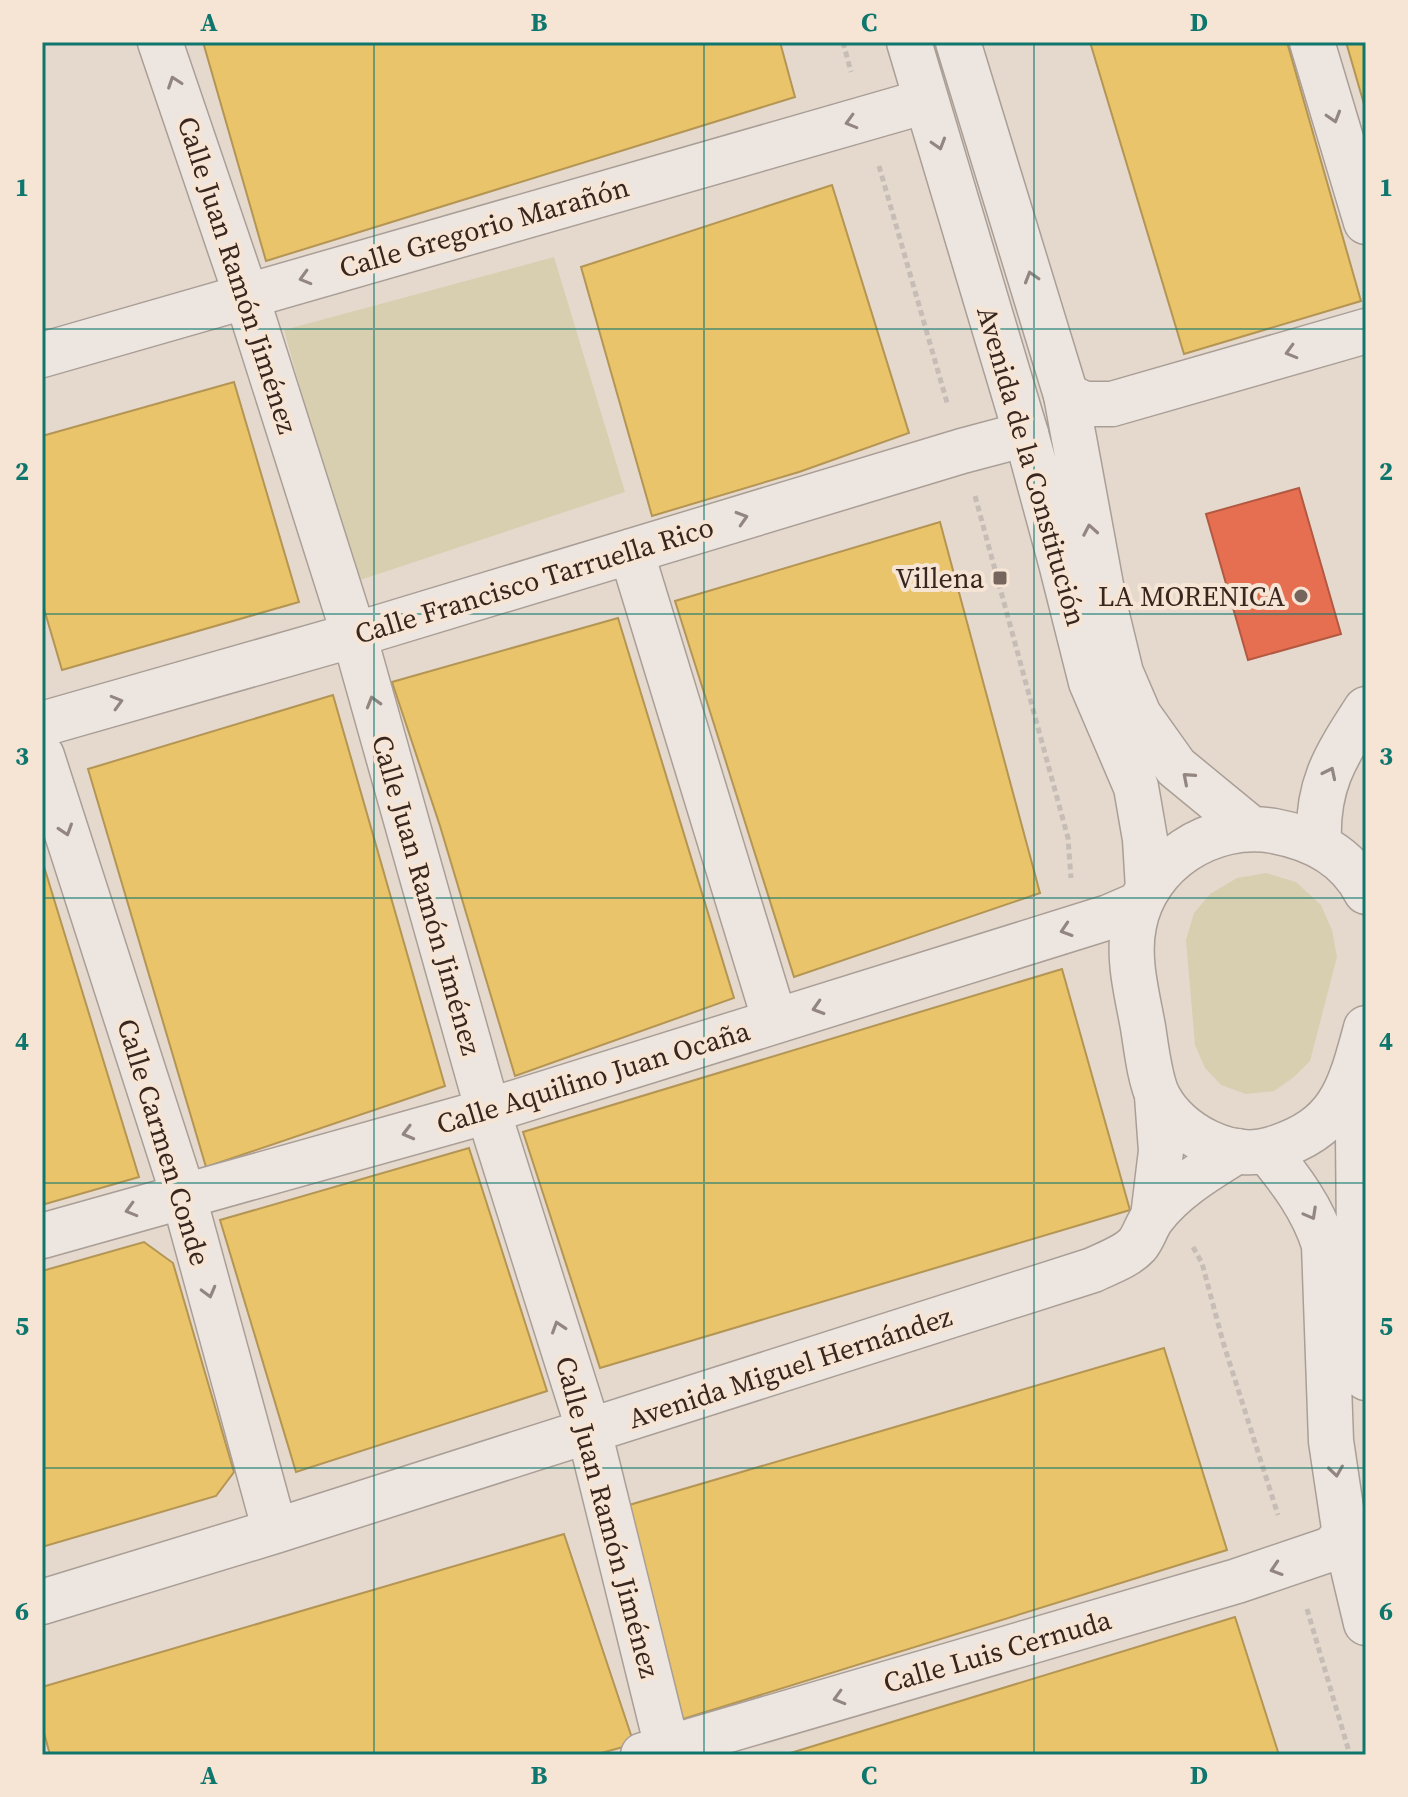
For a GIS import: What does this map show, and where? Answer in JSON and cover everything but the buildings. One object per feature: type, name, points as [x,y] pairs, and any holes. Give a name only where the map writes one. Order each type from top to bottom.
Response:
[{"type":"street","name":"Calle Juan Ramón Jiménez","points":[[160,42],[246,295],[354,635],[488,1111],[589,1431],[660,1753]]},
{"type":"street","name":"Avenida de la Constitución","points":[[909,42],[1026,434],[1091,682],[1136,787],[1145,839],[1144,897],[1133,927],[1132,953],[1157,1096]]},
{"type":"street","name":"Avenida de la Constitución","points":[[958,42],[1066,395],[1105,607],[1121,673],[1139,715],[1176,767],[1249,827]]},
{"type":"street","points":[[1312,42],[1366,222]]},
{"type":"street","name":"Calle Gregorio Marañón","points":[[42,355],[926,101]]},
{"type":"street","points":[[1066,395],[1084,404],[1112,404],[1366,331]]},
{"type":"street","name":"Calle Francisco Tarruella Rico","points":[[42,724],[354,635],[1026,434]]},
{"type":"street","points":[[631,551],[775,1021]]},
{"type":"street","points":[[1348,862],[1318,819],[1323,786],[1363,719]]},
{"type":"street","name":"Calle Carmen Conde","points":[[42,756],[183,1194],[275,1531]]},
{"type":"street","points":[[1144,897],[1168,863],[1191,845],[1218,833],[1249,827],[1293,834],[1348,862]]},
{"type":"street","name":"Calle Aquilino Juan Ocaña","points":[[42,1236],[488,1111],[1109,917],[1144,897]]},
{"type":"street","points":[[1360,1058],[1358,1132],[1366,1378]]},
{"type":"street","name":"Avenida Miguel Hernández","points":[[42,1602],[275,1531],[1093,1270],[1122,1256],[1137,1244],[1153,1217],[1203,1171],[1252,1151],[1301,1139],[1322,1124],[1336,1108],[1360,1058]]},
{"type":"street","points":[[1157,1096],[1178,1122],[1201,1139],[1252,1151],[1292,1182],[1316,1221],[1324,1245],[1331,1441],[1345,1535],[1366,1623]]},
{"type":"street","name":"Avenida Miguel Hernández","points":[[1153,1217],[1161,1151],[1157,1096]]},
{"type":"street","points":[[1345,1535],[1366,1581]]},
{"type":"street","name":"Calle Luis Cernuda","points":[[660,1753],[1251,1577],[1331,1549],[1345,1535]]},
{"type":"shaded area","points":[[554,257],[625,492],[354,582],[284,330]]},
{"type":"shaded area","points":[[1266,873],[1296,882],[1321,905],[1332,930],[1337,957],[1310,1061],[1274,1091],[1246,1094],[1221,1085],[1205,1068],[1195,1045],[1186,940],[1194,913],[1210,894],[1237,878]]},
{"type":"place","name":"Villena","points":[[1000,578]]},
{"type":"place","name":"LA MORENICA","points":[[1301,596]]}]
